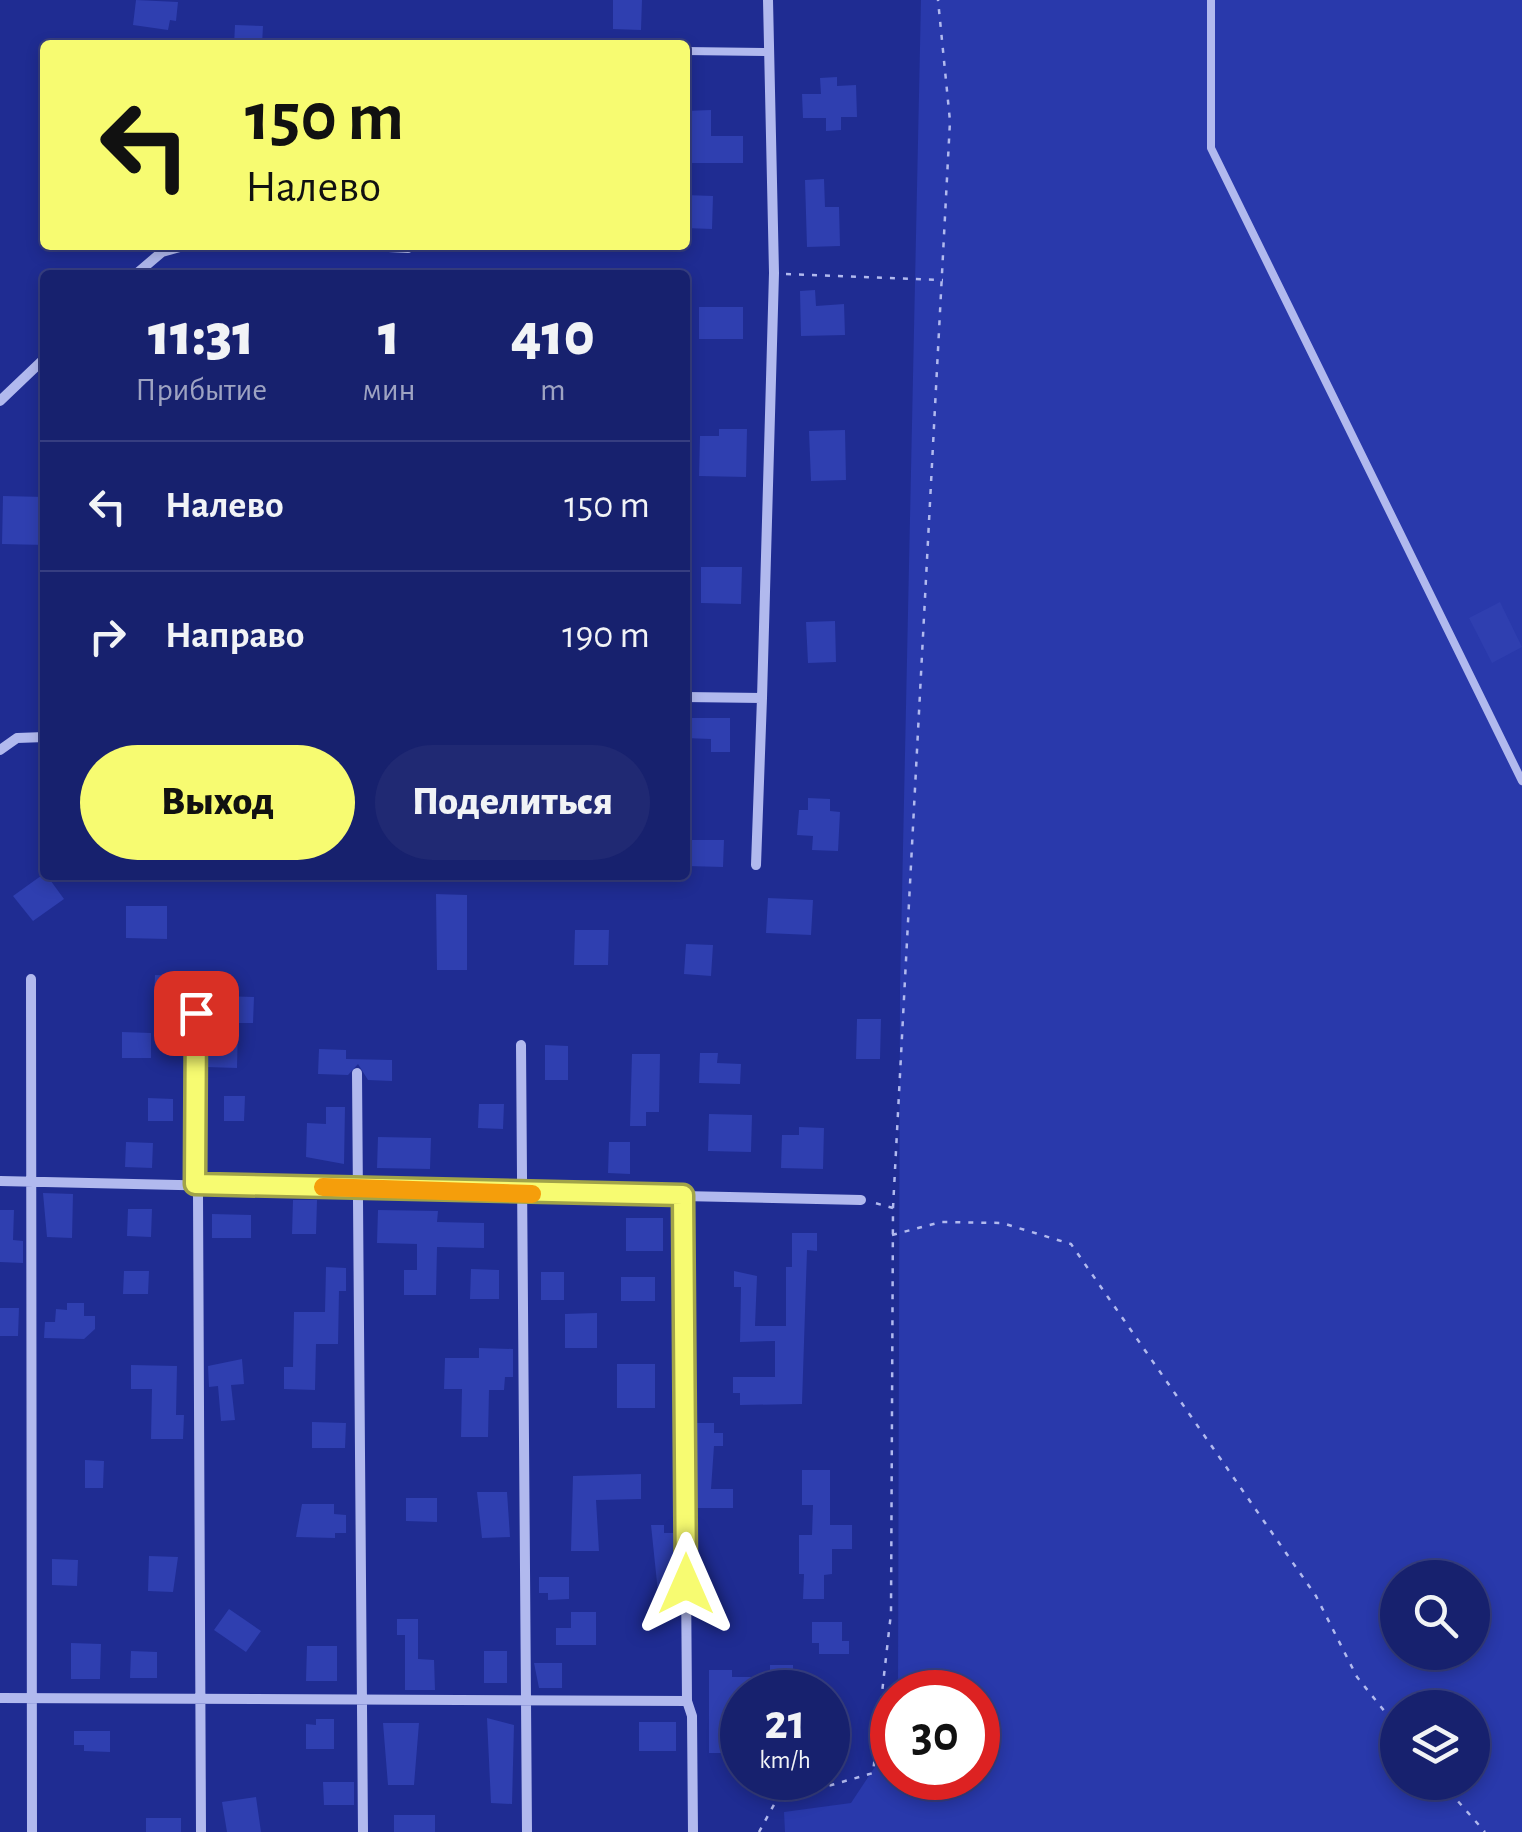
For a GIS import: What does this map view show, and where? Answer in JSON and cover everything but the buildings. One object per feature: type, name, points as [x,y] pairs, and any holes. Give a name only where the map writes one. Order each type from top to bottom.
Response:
[{"type":"street","points":[[756,865],[774,274],[768,0]]},
{"type":"street","points":[[141,270],[169,250]]},
{"type":"street","points":[[0,401],[40,363]]},
{"type":"street","points":[[690,697],[762,698]]},
{"type":"street","points":[[0,750],[17,738],[40,737]]},
{"type":"street","points":[[31,979],[32,1832]]},
{"type":"street","points":[[196,979],[201,1832]]},
{"type":"street","points":[[521,1044],[527,1832]]},
{"type":"street","points":[[357,1073],[363,1832]]},
{"type":"street","points":[[0,1180],[861,1200]]},
{"type":"street","points":[[683,1195],[687,1701],[692,1716],[693,1832]]},
{"type":"street","points":[[0,1698],[526,1697],[687,1701]]},
{"type":"lane","points":[[1211,0],[1210,148],[1522,781]]},
{"type":"lane","points":[[690,51],[769,52]]},
{"type":"path","points":[[759,1832],[776,1801],[874,1773],[891,1614],[892,1235],[950,121],[938,0]]},
{"type":"path","points":[[774,274],[943,280]]},
{"type":"path","points":[[861,1200],[894,1208]]},
{"type":"path","points":[[892,1235],[941,1222],[1002,1223],[1071,1244],[1316,1596],[1357,1677],[1380,1706]]},
{"type":"path","points":[[1457,1800],[1485,1832]]},
{"type":"shaded area","points":[[921,0],[1522,0],[1522,1832],[785,1832],[784,1812],[851,1803],[870,1774],[870,1800],[1000,1800],[1000,1670],[898,1670],[900,989]]},
{"type":"slow traffic","points":[[323,1187],[532,1194]]},
{"type":"route","points":[[196,1013],[195,1184],[683,1195],[686,1584]]}]
